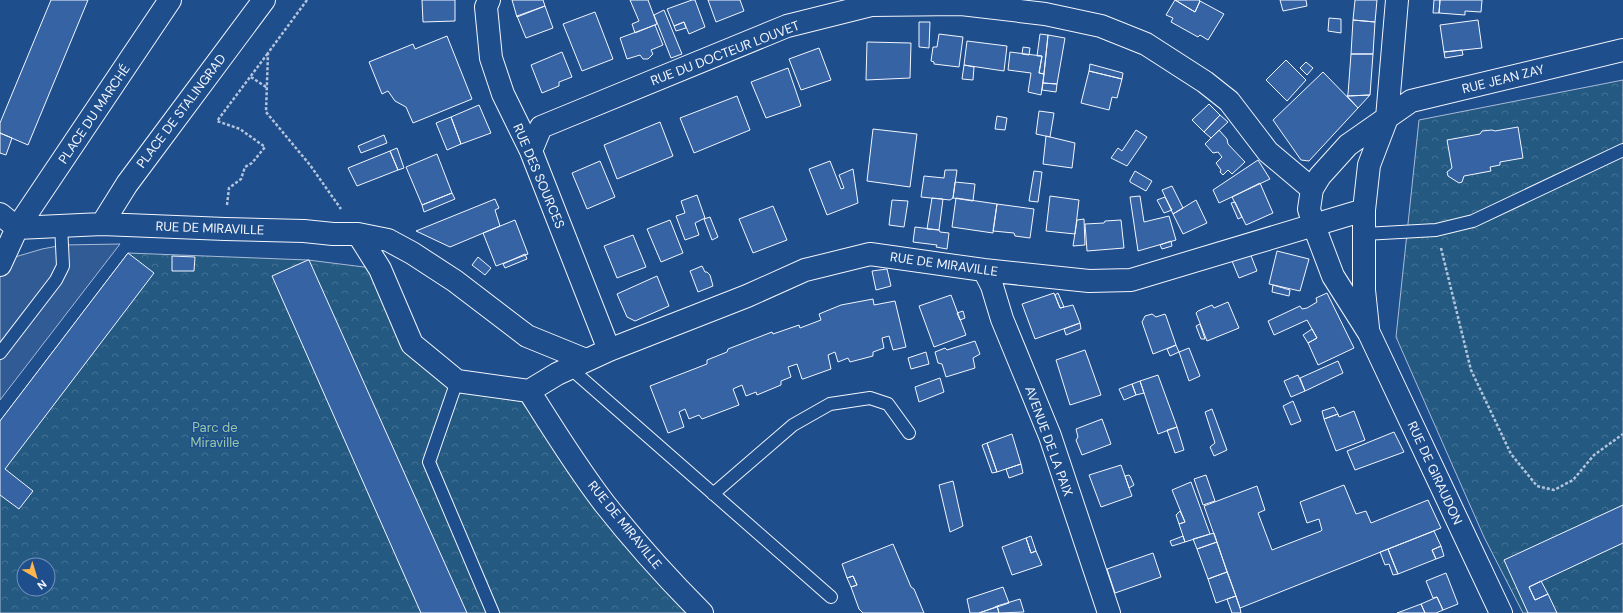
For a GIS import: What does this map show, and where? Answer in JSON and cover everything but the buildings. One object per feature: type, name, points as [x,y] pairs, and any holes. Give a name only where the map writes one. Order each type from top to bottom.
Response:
[{"type":"street","name":"PLACE DU MARCHÉ","points":[[0,265],[18,228],[170,0]]},
{"type":"street","name":"PLACE DE STALINGRAD","points":[[102,224],[127,184],[264,0]]},
{"type":"street","name":"RUE DES SOURCES","points":[[489,0],[486,7],[491,58],[502,94],[531,151],[609,350]]},
{"type":"street","name":"RUE DE GIRAUDON","points":[[1369,333],[1364,290],[1364,210],[1369,165],[1387,118],[1396,0]]},
{"type":"street","name":"RUE DU DOCTEUR LOUVET","points":[[531,151],[541,127],[787,26],[871,5],[962,4],[1045,14],[1101,26],[1146,44],[1205,82],[1229,101],[1268,152],[1312,189]]},
{"type":"street","name":"RUE JEAN ZAY","points":[[1387,118],[1411,101],[1623,50]]},
{"type":"street","points":[[1314,226],[1309,209],[1312,189],[1320,176],[1348,145],[1387,118]]},
{"type":"street","points":[[1334,160],[1354,159],[1369,165]]},
{"type":"street","name":"RUE DE MIRAVILLE","points":[[702,613],[654,562],[604,503],[529,391],[571,368],[609,350],[747,296],[806,270],[870,254],[984,270],[1089,281],[1131,280],[1364,210]]},
{"type":"street","points":[[0,214],[18,228],[61,224]]},
{"type":"street","name":"RUE DE MIRAVILLE","points":[[61,224],[102,224],[358,234],[388,240],[412,253],[455,281],[571,368]]},
{"type":"street","name":"RUE DE GIRAUDON","points":[[1314,226],[1333,276],[1369,333],[1501,613]]},
{"type":"street","points":[[358,234],[380,269],[412,344],[458,381],[529,391]]},
{"type":"street","name":"AVENUE DE LA PAIX","points":[[984,270],[992,286],[1002,319],[1050,436],[1109,613]]},
{"type":"lane","points":[[1364,234],[1436,230],[1473,221],[1623,150]]},
{"type":"lane","points":[[0,353],[56,280],[63,266],[61,224]]},
{"type":"lane","points":[[571,368],[831,597]]},
{"type":"lane","points":[[458,381],[430,462],[493,613]]},
{"type":"lane","points":[[713,494],[793,425],[830,404],[870,398],[888,404],[909,433]]},
{"type":"path","points":[[225,230],[229,188],[241,179],[245,167],[252,163],[265,147],[240,129],[217,121],[307,0]]},
{"type":"path","points":[[268,53],[266,112],[310,165],[358,234]]},
{"type":"path","points":[[251,77],[266,87]]},
{"type":"path","points":[[1436,230],[1471,370],[1511,454],[1538,486],[1554,490],[1573,480],[1594,455],[1623,434]]},
{"type":"green space","points":[[1623,80],[1623,613],[1523,613],[1484,537],[1396,337],[1419,120]]},
{"type":"green space","name":"Parc de Miraville","points":[[128,253],[308,260],[380,269],[412,344],[457,381],[507,387],[548,421],[702,613],[0,613],[0,421]]},
{"type":"shaded area","points":[[120,244],[0,400],[0,277],[15,257],[42,249],[63,245]]}]
